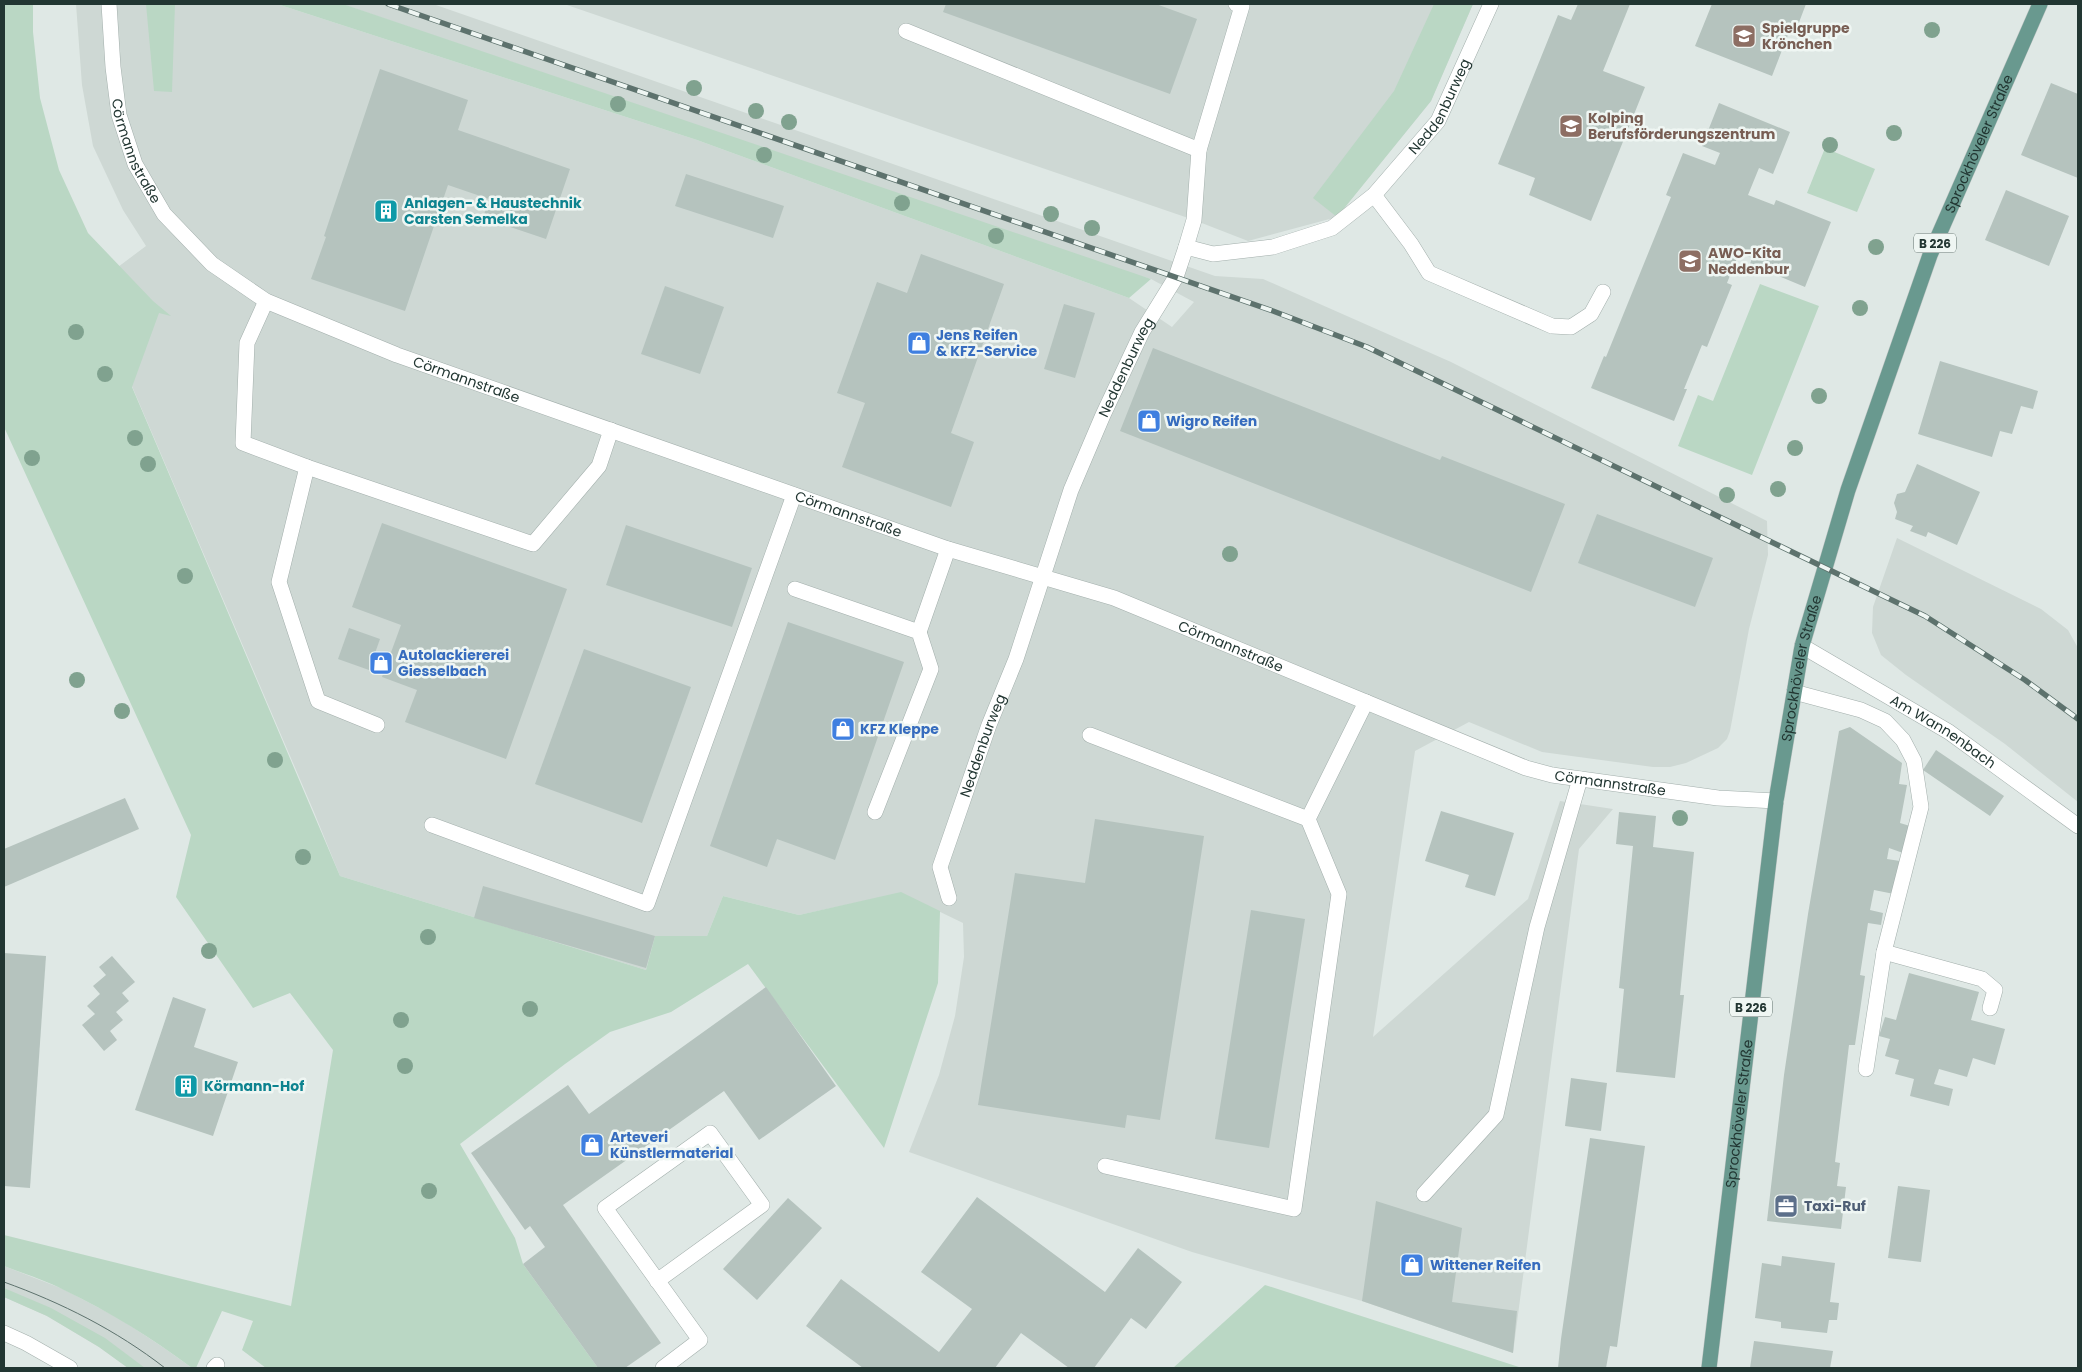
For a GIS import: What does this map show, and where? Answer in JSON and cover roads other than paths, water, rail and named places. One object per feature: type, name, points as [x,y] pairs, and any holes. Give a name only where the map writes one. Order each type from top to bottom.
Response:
[{"type":"main road","name":"Sprockhöveler Straße","points":[[1709,1368],[1776,801],[1802,646],[1848,490],[1930,255],[2040,4]]},
{"type":"street","name":"Cörmannstraße","points":[[109,4],[113,68],[119,115],[135,164],[164,214],[212,264],[266,301],[397,355],[948,549],[1114,598],[1526,768],[1580,779],[1718,798],[1776,801]]},
{"type":"street","points":[[1186,247],[1194,220],[1199,150],[1242,6],[1236,4]]},
{"type":"street","name":"Neddenburweg","points":[[949,898],[940,867],[989,725],[1016,659],[1071,490],[1103,415],[1142,332],[1176,277],[1186,247],[1213,254],[1272,247],[1332,228],[1374,195],[1438,121],[1491,4]]},
{"type":"street","points":[[906,31],[1199,150]]},
{"type":"street","points":[[1374,195],[1411,244],[1429,273],[1552,326],[1571,327],[1591,314],[1603,292]]},
{"type":"street","points":[[266,301],[247,343],[242,443],[533,544],[599,466],[611,430]]},
{"type":"street","points":[[307,467],[279,582],[318,701],[377,725]]},
{"type":"street","points":[[432,825],[647,904],[794,495]]},
{"type":"street","points":[[875,812],[931,669],[919,632],[948,549]]},
{"type":"street","points":[[795,588],[919,632]]},
{"type":"street","name":"Am Wannenbach","points":[[1802,646],[1949,732],[2078,826]]},
{"type":"street","points":[[1794,692],[1861,710],[1885,721],[1903,740],[1914,761],[1921,807],[1884,952],[1866,1069]]},
{"type":"street","points":[[1308,819],[1366,702]]},
{"type":"street","points":[[1090,736],[1308,819],[1339,894],[1294,1209],[1106,1166]]},
{"type":"street","points":[[1424,1194],[1496,1115],[1537,927],[1580,779]]},
{"type":"street","points":[[1884,952],[1982,979],[1995,990],[1990,1008]]},
{"type":"street","points":[[657,1281],[762,1205],[710,1133],[605,1208],[657,1281],[700,1340],[663,1368]]},
{"type":"street","points":[[4,1334],[26,1343],[70,1368]]},
{"type":"tram line","points":[[4,1282],[68,1308],[127,1341],[165,1368]]},
{"type":"railway","points":[[388,4],[1273,311],[1367,347],[1925,616],[2025,680],[2078,719]]},
{"type":"place","name":"Spielgruppe Krönchen","points":[[1744,36]]},
{"type":"place","name":"Kolping Berufsförderungszentrum","points":[[1571,126]]},
{"type":"place","name":"Anlagen- & Haustechnik Carsten Semelka","points":[[386,211]]},
{"type":"place","name":"AWO-Kita Neddenbur","points":[[1690,261]]},
{"type":"place","name":"Jens Reifen & KFZ-Service","points":[[919,343]]},
{"type":"place","name":"Wigro Reifen","points":[[1149,421]]},
{"type":"place","name":"Autolackiererei Giesselbach","points":[[381,663]]},
{"type":"place","name":"KFZ Kleppe","points":[[843,729]]},
{"type":"place","name":"Körmann-Hof","points":[[186,1086]]},
{"type":"place","name":"Arteveri Künstlermaterial","points":[[592,1145]]},
{"type":"place","name":"Taxi-Ruf","points":[[1786,1206]]},
{"type":"place","name":"Wittener Reifen","points":[[1412,1265]]}]
